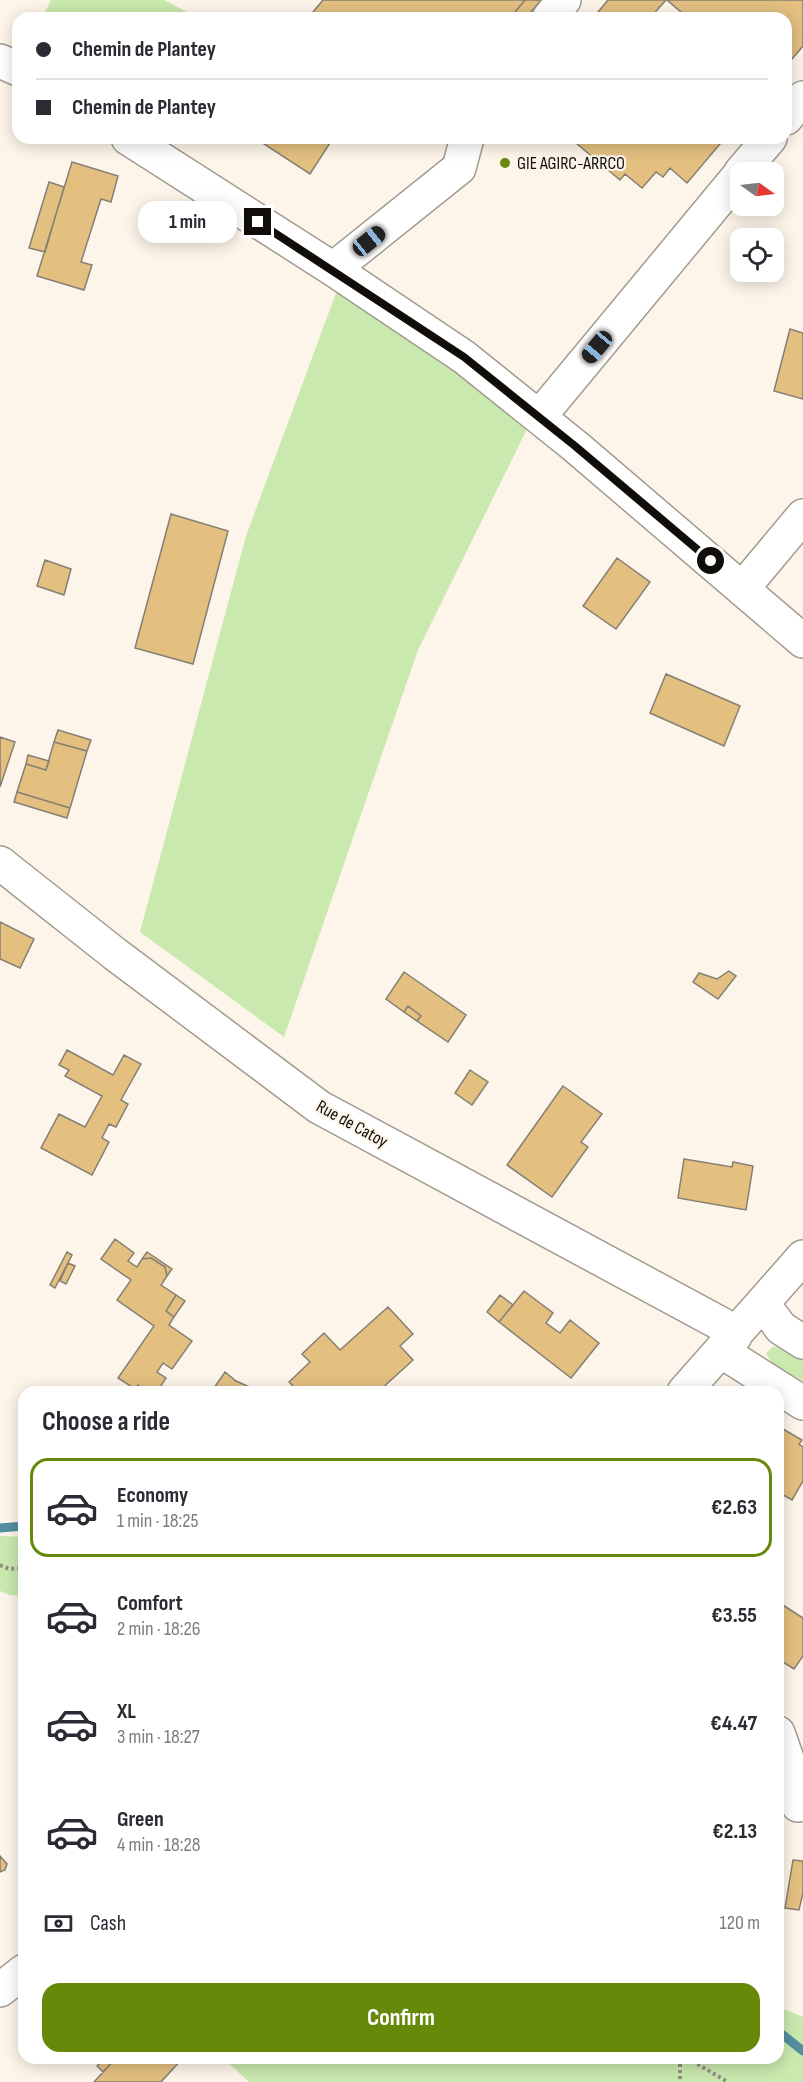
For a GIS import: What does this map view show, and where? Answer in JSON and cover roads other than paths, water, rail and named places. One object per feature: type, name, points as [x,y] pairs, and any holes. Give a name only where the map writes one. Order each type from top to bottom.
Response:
[{"type":"street","points":[[554,12],[564,0]]},
{"type":"street","points":[[792,111],[803,98]]},
{"type":"street","points":[[137,144],[464,357],[539,417],[803,642]]},
{"type":"street","points":[[333,270],[459,168],[465,144]]},
{"type":"street","points":[[750,162],[765,144]]},
{"type":"street","points":[[539,417],[730,186]]},
{"type":"street","points":[[742,589],[803,516]]},
{"type":"street","name":"Rue de Catoy","points":[[0,863],[115,954],[319,1107],[723,1325],[728,1344],[781,1386]]},
{"type":"street","points":[[690,1386],[803,1257]]},
{"type":"street","points":[[763,1304],[781,1328],[803,1342]]},
{"type":"street","name":"Rue de Catoy","points":[[784,1388],[803,1403]]},
{"type":"street","points":[[784,1750],[791,1770],[793,1803]]},
{"type":"street","points":[[0,1990],[18,1976]]},
{"type":"waterway","points":[[0,1528],[18,1526]]},
{"type":"waterway","points":[[784,2036],[803,2051]]},
{"type":"place","name":"GIE AGIRC-ARRCO","points":[[505,163]]}]
